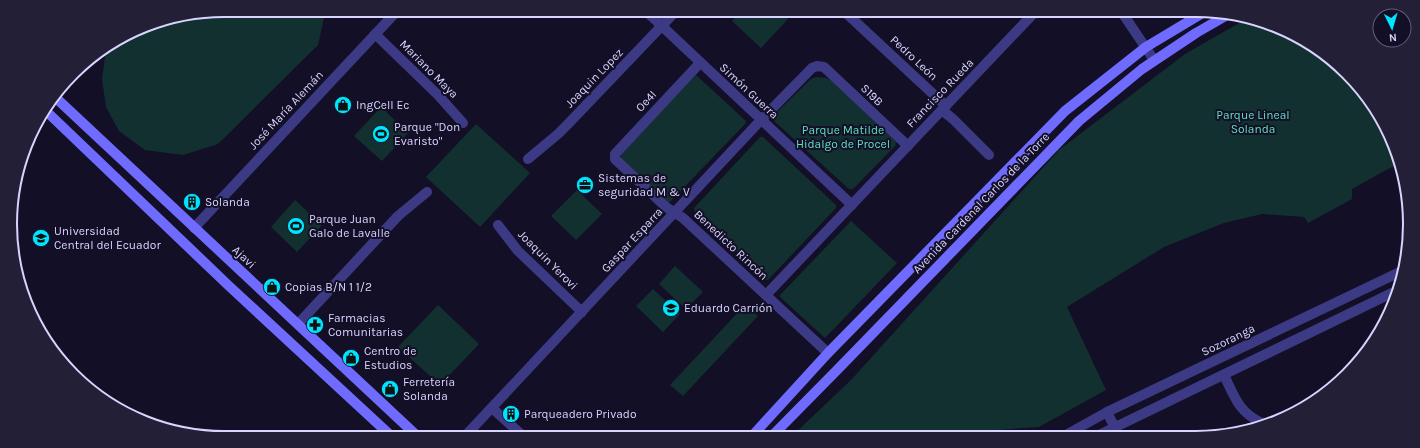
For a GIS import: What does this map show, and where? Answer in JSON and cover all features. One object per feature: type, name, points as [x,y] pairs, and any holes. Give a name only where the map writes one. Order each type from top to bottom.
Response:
[{"type":"street","name":"José María Alemán","points":[[194,228],[391,17]]},
{"type":"street","name":"Simón Guerra","points":[[652,17],[852,205]]},
{"type":"street","name":"Joaquin Lopez","points":[[528,159],[558,134],[670,17]]},
{"type":"street","name":"Pedro León","points":[[850,17],[944,108],[989,155]]},
{"type":"street","name":"Francisco Rueda","points":[[766,296],[1030,17]]},
{"type":"street","points":[[1125,17],[1154,60]]},
{"type":"street","name":"Avenida Cardenal Carlos de la Torre","points":[[756,431],[828,353],[1065,111],[1146,47],[1196,17]]},
{"type":"street","name":"Avenida Cardenal Carlos de la Torre","points":[[777,431],[1079,121],[1154,60],[1221,19]]},
{"type":"street","name":"Mariano Maya","points":[[375,34],[438,95],[463,123]]},
{"type":"street","name":"Oe4I","points":[[615,159],[615,154],[700,63]]},
{"type":"street","name":"Gaspar Esparra","points":[[470,431],[761,120],[812,68],[818,66]]},
{"type":"street","name":"S19B","points":[[818,66],[824,67],[908,146]]},
{"type":"street","name":"Ajavi","points":[[58,100],[412,431]]},
{"type":"street","points":[[49,114],[229,286],[386,431]]},
{"type":"street","name":"Benedicto Rincón","points":[[615,159],[666,207],[683,218],[828,353]]},
{"type":"street","points":[[298,324],[398,216],[427,192]]},
{"type":"street","name":"Joaquin Yerovi","points":[[498,225],[518,251],[582,312]]},
{"type":"street","name":"Sozoranga","points":[[1073,431],[1107,412],[1397,273]]},
{"type":"street","points":[[1119,431],[1224,375],[1391,293]]},
{"type":"street","points":[[1224,375],[1241,408],[1250,418],[1258,421]]},
{"type":"street","points":[[492,408],[518,431]]},
{"type":"street","points":[[1107,412],[1116,431]]},
{"type":"green space","points":[[210,17],[324,17],[318,45],[218,144],[183,155],[145,150],[119,131],[106,107],[102,79],[105,57],[109,52],[132,38],[157,28],[184,21]]},
{"type":"green space","points":[[736,17],[786,17],[788,19],[761,48],[732,21]]},
{"type":"green space","name":"Parque Lineal Solanda","points":[[1241,22],[1263,28],[1288,38],[1322,60],[1352,88],[1368,109],[1382,132],[1395,166],[1352,189],[1352,199],[1308,223],[1304,217],[1262,214],[1224,223],[1164,247],[1067,307],[1106,390],[1039,427],[982,431],[797,431],[851,380],[1059,150],[1185,54]]},
{"type":"green space","points":[[696,75],[746,121],[745,124],[669,203],[621,158],[621,153]]},
{"type":"green space","name":"Parque Matilde Hidalgo de Procel","points":[[816,77],[826,78],[832,81],[896,143],[895,146],[853,189],[849,189],[775,122],[773,118],[775,114],[811,79]]},
{"type":"green space","name":"Parque \"Don Evaristo\"","points":[[381,107],[408,133],[382,161],[354,136]]},
{"type":"green space","points":[[476,124],[530,173],[480,227],[426,177]]},
{"type":"green space","points":[[760,137],[763,137],[836,205],[836,208],[768,280],[766,280],[695,213],[694,208]]},
{"type":"green space","points":[[577,190],[602,214],[576,240],[551,216]]},
{"type":"green space","name":"Parque Juan Galo de Lavalle","points":[[295,200],[322,225],[297,252],[271,227]]},
{"type":"green space","points":[[851,221],[897,263],[825,338],[780,297],[780,295]]},
{"type":"green space","points":[[675,266],[703,292],[686,309],[659,284]]},
{"type":"green space","points":[[653,289],[680,314],[663,332],[636,306]]},
{"type":"green space","points":[[438,305],[479,344],[440,385],[398,347]]},
{"type":"green space","points":[[745,305],[758,316],[683,396],[670,385]]},
{"type":"place","name":"IngCell Ec","points":[[343,105]]},
{"type":"place","name":"Parque \"Don Evaristo\"","points":[[381,134]]},
{"type":"place","name":"Sistemas de seguridad M & V","points":[[585,185]]},
{"type":"place","name":"Solanda","points":[[192,202]]},
{"type":"place","name":"Parque Juan Galo de Lavalle","points":[[296,226]]},
{"type":"place","name":"Universidad Central del Ecuador","points":[[41,238]]},
{"type":"place","name":"Copias B/N 1 1/2","points":[[272,287]]},
{"type":"place","name":"Eduardo Carrión","points":[[671,308]]},
{"type":"place","name":"Farmacias Comunitarias","points":[[315,325]]},
{"type":"place","name":"Centro de Estudios","points":[[351,358]]},
{"type":"place","name":"Ferretería Solanda","points":[[390,389]]},
{"type":"place","name":"Parqueadero Privado","points":[[511,414]]}]
